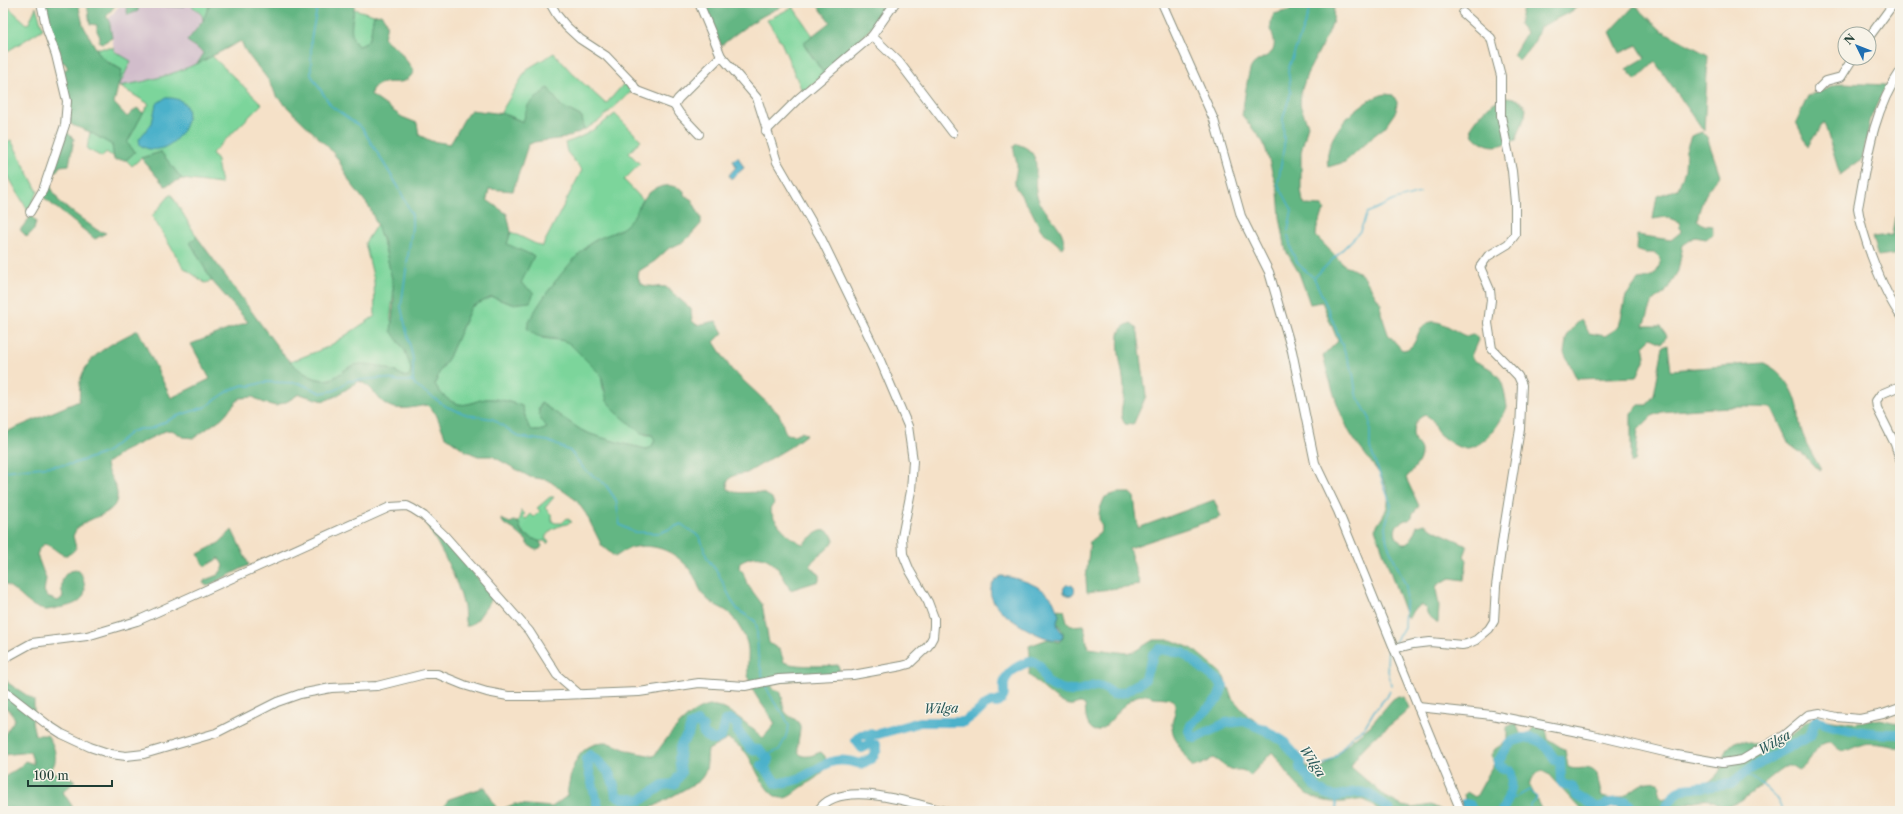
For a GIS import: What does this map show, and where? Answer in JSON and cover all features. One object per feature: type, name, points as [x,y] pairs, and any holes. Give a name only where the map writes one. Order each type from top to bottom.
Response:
[{"type":"street","points":[[30,212],[43,190],[65,125],[67,101],[41,3]]},
{"type":"street","points":[[550,3],[556,15],[566,26],[580,39],[606,56],[632,83],[637,91],[674,105],[680,114],[699,134]]},
{"type":"street","points":[[3,690],[62,734],[90,747],[111,754],[126,756],[144,754],[216,733],[277,702],[300,694],[331,688],[377,686],[425,674],[437,674],[474,688],[508,696],[639,692],[699,683],[745,686],[779,679],[871,673],[909,664],[928,646],[933,637],[934,626],[932,611],[910,571],[903,554],[902,546],[913,461],[908,426],[877,353],[822,238],[781,170],[766,131],[757,98],[721,56],[699,3]]},
{"type":"street","points":[[766,131],[799,98],[872,36],[895,3]]},
{"type":"street","points":[[1162,3],[1214,120],[1241,216],[1271,279],[1296,366],[1315,463],[1338,511],[1462,811]]},
{"type":"street","points":[[1877,26],[1894,3]]},
{"type":"street","points":[[1394,649],[1413,644],[1430,642],[1462,645],[1467,644],[1489,629],[1494,621],[1496,586],[1520,430],[1522,385],[1518,376],[1492,349],[1488,323],[1491,300],[1490,290],[1480,267],[1488,256],[1508,244],[1515,235],[1515,203],[1512,171],[1501,116],[1501,76],[1491,38],[1463,13]]},
{"type":"street","points":[[872,36],[899,62],[953,133]]},
{"type":"street","points":[[674,105],[678,99],[721,56]]},
{"type":"street","points":[[1818,89],[1826,81],[1841,77],[1848,66]]},
{"type":"street","points":[[1900,72],[1889,88],[1878,114],[1858,208],[1860,222],[1882,280],[1892,303],[1900,314]]},
{"type":"street","points":[[1900,386],[1881,394],[1876,401],[1900,460]]},
{"type":"street","points":[[3,659],[32,642],[87,636],[137,621],[366,517],[390,507],[407,506],[424,516],[444,535],[529,631],[557,675],[579,694]]},
{"type":"street","points":[[1418,707],[1492,715],[1722,763],[1742,760],[1784,735],[1808,715],[1820,713],[1836,717],[1860,719],[1883,714],[1900,708]]},
{"type":"street","points":[[818,811],[834,797],[858,793],[945,811]]},
{"type":"shaded area","points":[[125,3],[189,3],[202,15],[203,21],[187,41],[204,53],[197,64],[150,81],[119,86],[131,62],[114,50],[109,19],[118,7]]},
{"type":"green space","points":[[43,3],[78,3],[83,25],[99,54],[107,62],[122,70],[114,103],[127,117],[137,108],[143,113],[127,143],[135,152],[126,160],[114,160],[112,145],[90,132],[72,125],[68,120],[63,71],[68,68],[64,62],[62,63],[48,26]]},
{"type":"green space","points":[[87,3],[117,3],[106,17],[109,19],[112,38],[103,43],[99,41],[100,37],[97,31],[97,25],[90,24]]},
{"type":"green space","points":[[125,3],[138,3],[138,11],[128,15]]},
{"type":"green space","points":[[153,3],[185,3],[183,7],[160,6]]},
{"type":"green space","points":[[189,3],[210,3],[203,21],[202,15]]},
{"type":"green space","points":[[210,3],[355,3],[352,31],[355,42],[358,46],[363,45],[369,39],[374,15],[381,14],[385,19],[386,25],[384,37],[398,49],[414,71],[405,81],[378,85],[372,89],[371,95],[402,117],[417,123],[419,135],[431,141],[450,144],[471,110],[504,114],[523,122],[528,105],[548,88],[561,106],[582,117],[584,130],[565,138],[534,142],[528,145],[513,191],[489,189],[487,200],[507,214],[511,232],[507,244],[534,256],[521,283],[534,293],[530,302],[512,304],[492,297],[471,307],[449,357],[439,373],[435,384],[448,400],[458,404],[463,404],[495,399],[522,406],[528,426],[535,431],[540,431],[547,428],[542,422],[539,414],[541,403],[581,430],[593,435],[646,449],[652,446],[655,440],[652,435],[641,433],[615,411],[607,401],[601,375],[570,344],[565,341],[537,336],[527,328],[537,308],[566,268],[586,247],[594,241],[624,227],[633,217],[643,200],[651,191],[662,186],[673,186],[684,191],[684,195],[692,200],[701,218],[701,224],[685,241],[668,249],[655,261],[639,271],[638,277],[640,283],[646,286],[666,287],[691,309],[692,321],[697,325],[716,321],[723,333],[714,342],[731,369],[778,413],[787,434],[794,435],[801,432],[807,434],[790,447],[747,473],[735,475],[730,478],[727,483],[728,489],[738,493],[754,492],[772,498],[774,504],[770,508],[774,518],[793,539],[798,542],[803,544],[815,534],[824,531],[828,531],[834,540],[832,544],[810,565],[819,575],[819,581],[790,590],[777,567],[765,558],[749,558],[740,562],[739,568],[743,572],[747,584],[762,604],[769,643],[780,650],[784,662],[788,664],[818,666],[838,665],[840,671],[834,674],[770,683],[774,689],[780,691],[785,712],[799,724],[800,731],[798,750],[800,754],[803,756],[812,756],[821,752],[825,756],[826,768],[818,776],[788,797],[777,797],[766,787],[747,754],[738,745],[728,739],[708,750],[706,770],[699,781],[655,806],[640,811],[498,811],[514,804],[552,807],[567,796],[570,777],[576,760],[588,747],[596,744],[611,744],[631,752],[654,756],[682,722],[701,708],[710,706],[720,707],[732,713],[763,738],[775,724],[751,686],[748,675],[748,647],[742,631],[728,612],[707,599],[701,592],[692,573],[680,559],[665,550],[649,546],[640,546],[625,550],[615,557],[602,546],[586,514],[576,500],[548,480],[530,477],[492,456],[478,456],[466,451],[445,436],[436,414],[427,405],[407,408],[394,408],[388,406],[368,386],[359,381],[336,396],[324,401],[299,394],[276,406],[264,403],[253,397],[240,398],[222,418],[194,438],[183,437],[172,430],[165,431],[122,452],[106,464],[117,493],[117,500],[114,506],[104,514],[85,522],[76,530],[73,536],[76,548],[71,553],[64,555],[49,545],[44,544],[39,549],[37,555],[46,579],[44,591],[47,597],[58,601],[63,597],[62,583],[65,575],[68,572],[78,570],[83,578],[85,589],[84,595],[81,599],[78,602],[68,606],[45,610],[39,609],[28,602],[14,589],[3,583],[3,426],[6,432],[79,401],[80,382],[83,372],[88,364],[95,356],[111,344],[138,330],[171,398],[210,379],[191,344],[248,322],[212,281],[190,242],[197,237],[282,353],[291,363],[304,373],[318,379],[331,379],[352,366],[364,364],[387,368],[405,377],[410,375],[411,369],[405,351],[391,331],[394,300],[393,284],[384,243],[370,208],[350,182],[338,159],[329,148],[276,96],[269,81],[244,48],[241,41],[197,64],[204,53],[187,41],[203,21]]},
{"type":"green space","points":[[704,3],[790,3],[754,22],[721,46]]},
{"type":"green space","points":[[816,3],[876,3],[886,11],[861,39],[824,74],[803,43],[830,22]]},
{"type":"green space","points":[[1294,3],[1337,3],[1334,8],[1333,21],[1328,34],[1307,74],[1301,92],[1300,105],[1308,125],[1301,152],[1301,189],[1303,202],[1306,205],[1323,206],[1325,209],[1317,227],[1316,236],[1343,264],[1364,277],[1381,304],[1381,313],[1388,334],[1402,350],[1411,346],[1422,327],[1431,322],[1441,323],[1466,336],[1475,335],[1477,336],[1478,340],[1471,356],[1472,358],[1490,369],[1499,377],[1505,394],[1507,407],[1496,428],[1477,445],[1463,448],[1453,444],[1439,434],[1432,420],[1425,415],[1421,417],[1414,425],[1413,433],[1415,441],[1420,448],[1421,455],[1416,466],[1406,478],[1419,506],[1409,520],[1405,520],[1397,525],[1395,531],[1396,535],[1402,544],[1406,544],[1410,541],[1417,526],[1424,524],[1465,544],[1467,548],[1464,556],[1467,560],[1464,580],[1450,578],[1437,585],[1436,589],[1439,606],[1438,623],[1428,615],[1425,607],[1421,605],[1413,610],[1409,618],[1406,616],[1375,529],[1387,508],[1388,493],[1386,486],[1377,470],[1353,438],[1337,404],[1323,356],[1338,341],[1322,302],[1310,304],[1299,273],[1286,251],[1280,217],[1278,192],[1266,150],[1263,142],[1242,115],[1250,70],[1254,63],[1271,53],[1274,47],[1271,24],[1274,14],[1290,10]]},
{"type":"green space","points":[[1524,3],[1582,3],[1572,11],[1540,27],[1534,43],[1519,61],[1513,55],[1526,33],[1519,24]]},
{"type":"green space","points":[[1635,5],[1661,30],[1708,55],[1704,131],[1655,62],[1636,80],[1626,69],[1645,58],[1637,45],[1620,53],[1610,32]]},
{"type":"green space","points":[[8,7],[27,24],[29,23],[36,7],[43,29],[3,54],[3,10]]},
{"type":"green space","points":[[793,7],[813,36],[803,43],[824,74],[803,93],[781,42],[767,20]]},
{"type":"green space","points":[[354,9],[374,15],[369,39],[363,45],[358,46],[352,34]]},
{"type":"green space","points":[[96,48],[114,48],[114,51],[131,61],[119,86],[122,70],[102,58]]},
{"type":"green space","points":[[554,53],[572,73],[606,104],[627,80],[633,90],[600,120],[584,130],[582,117],[561,106],[548,89],[523,122],[510,116],[500,114],[527,69]]},
{"type":"green space","points":[[212,56],[262,104],[212,153],[217,161],[221,184],[182,179],[161,152],[141,158],[132,166],[126,160],[135,152],[127,143],[149,104],[119,86],[167,75],[190,67]]},
{"type":"green space","points":[[1842,83],[1886,85],[1871,117],[1862,159],[1840,175],[1824,122],[1808,146],[1796,122],[1808,96]]},
{"type":"green space","points":[[1385,94],[1393,95],[1397,102],[1396,111],[1385,127],[1345,162],[1328,167],[1330,144],[1344,122],[1363,104]]},
{"type":"green space","points":[[1504,97],[1514,98],[1521,102],[1526,108],[1525,116],[1516,140],[1498,146],[1484,144],[1473,136],[1471,128],[1485,110]]},
{"type":"green space","points":[[615,114],[641,140],[629,153],[640,164],[624,180],[643,200],[634,217],[625,227],[589,244],[554,283],[542,338],[566,341],[601,375],[603,388],[615,411],[646,435],[652,435],[655,440],[652,446],[646,449],[620,443],[581,430],[541,403],[538,409],[547,428],[540,431],[535,431],[528,426],[522,406],[495,399],[483,399],[468,404],[458,404],[448,400],[435,384],[439,373],[449,357],[471,307],[492,297],[512,304],[521,283],[507,244],[511,232],[542,247],[582,170],[567,152],[565,143],[585,134]]},
{"type":"green space","points":[[65,130],[74,139],[69,165],[60,166],[56,172],[52,172]]},
{"type":"green space","points":[[90,132],[112,145],[114,157],[106,152],[102,157],[87,149]]},
{"type":"green space","points":[[1702,132],[1707,137],[1720,175],[1711,185],[1705,196],[1700,207],[1697,220],[1704,225],[1712,226],[1713,234],[1706,239],[1695,237],[1683,245],[1678,271],[1665,293],[1653,301],[1644,326],[1661,326],[1667,336],[1662,343],[1651,338],[1644,345],[1646,356],[1637,377],[1577,379],[1564,353],[1567,334],[1581,319],[1589,333],[1605,336],[1619,327],[1626,296],[1638,280],[1654,275],[1658,269],[1661,259],[1655,253],[1645,253],[1636,250],[1637,235],[1671,240],[1681,232],[1679,222],[1666,217],[1653,219],[1657,196],[1678,189],[1685,170],[1686,150],[1691,136]]},
{"type":"green space","points":[[11,140],[38,192],[28,211],[3,167],[3,144]]},
{"type":"green space","points":[[1017,144],[1026,148],[1032,153],[1035,159],[1037,196],[1061,231],[1064,244],[1062,248],[1041,230],[1031,210],[1016,188],[1015,179],[1017,165],[1014,146]]},
{"type":"green space","points":[[161,152],[182,179],[165,186],[141,158]]},
{"type":"green space","points":[[49,184],[60,203],[97,230],[106,233],[95,239],[44,198]]},
{"type":"green space","points":[[171,194],[197,237],[190,242],[212,281],[205,283],[183,267],[152,216]]},
{"type":"green space","points":[[1900,215],[1900,254],[1878,257],[1872,237],[1892,235],[1895,217]]},
{"type":"green space","points":[[31,216],[36,221],[34,230],[27,237],[20,230]]},
{"type":"green space","points":[[377,224],[393,284],[391,320],[396,334],[407,354],[410,375],[405,377],[394,371],[363,364],[351,366],[337,376],[329,379],[323,380],[311,377],[290,362],[328,347],[375,316],[374,280],[365,243]]},
{"type":"green space","points":[[1131,323],[1136,327],[1138,333],[1146,396],[1133,425],[1125,424],[1122,417],[1124,387],[1118,342],[1120,330]]},
{"type":"green space","points":[[1668,345],[1671,370],[1764,363],[1782,375],[1794,393],[1803,434],[1821,470],[1815,467],[1805,456],[1789,444],[1772,408],[1758,407],[1730,407],[1662,412],[1652,416],[1638,430],[1635,462],[1631,463],[1631,413],[1639,405],[1647,405],[1654,395],[1663,347]]},
{"type":"green space","points":[[1117,493],[1130,493],[1134,497],[1138,528],[1214,500],[1221,517],[1129,548],[1140,585],[1087,592],[1086,579],[1090,541],[1100,533],[1102,527],[1099,519],[1099,512],[1105,497]]},
{"type":"green space","points":[[550,497],[554,497],[545,508],[552,515],[552,521],[555,523],[562,523],[567,518],[572,522],[553,529],[545,539],[549,541],[547,544],[545,541],[536,541],[528,537],[522,531],[518,523],[521,516],[521,510],[525,514],[523,516],[526,519],[531,514],[534,517],[540,511],[537,508]]},
{"type":"green space","points":[[501,519],[510,523],[514,521],[519,523],[521,531],[524,534],[540,542],[542,546],[540,549],[536,550],[527,544],[527,541],[513,529],[504,524]]},
{"type":"green space","points":[[429,523],[494,596],[477,620],[469,626],[466,626],[464,607],[457,585],[443,554],[427,525]]},
{"type":"green space","points":[[232,530],[249,565],[207,586],[203,583],[205,580],[218,575],[224,567],[219,558],[206,566],[203,564],[198,554],[219,543]]},
{"type":"green space","points":[[1057,609],[1064,610],[1067,621],[1071,626],[1084,625],[1088,648],[1127,653],[1135,651],[1153,640],[1171,640],[1193,649],[1223,675],[1232,698],[1248,716],[1282,738],[1297,758],[1311,769],[1322,769],[1352,740],[1370,726],[1393,699],[1398,696],[1404,697],[1409,708],[1403,715],[1368,744],[1358,755],[1351,767],[1386,797],[1402,806],[1413,808],[1431,805],[1443,811],[1378,811],[1365,800],[1331,802],[1320,800],[1306,793],[1294,782],[1272,752],[1250,776],[1242,770],[1230,769],[1213,758],[1201,765],[1193,767],[1187,760],[1173,733],[1172,723],[1175,706],[1172,700],[1166,698],[1145,695],[1135,697],[1129,701],[1106,725],[1095,731],[1089,726],[1085,705],[1081,703],[1070,705],[1065,704],[1049,693],[1029,675],[1029,646],[1048,639],[1059,642],[1063,638],[1063,632],[1057,623],[1059,615]]},
{"type":"green space","points":[[3,673],[8,683],[34,700],[34,714],[32,722],[35,735],[47,735],[52,743],[55,752],[55,760],[52,768],[54,773],[71,778],[75,781],[63,792],[72,806],[72,811],[3,811],[3,778],[20,767],[25,761],[34,764],[30,752],[3,755],[3,737],[15,719],[8,708],[3,709]]},
{"type":"green space","points":[[1541,718],[1544,719],[1548,739],[1565,750],[1568,767],[1575,769],[1587,768],[1594,771],[1597,774],[1602,797],[1612,798],[1626,795],[1642,784],[1649,782],[1658,782],[1660,784],[1659,794],[1663,799],[1684,786],[1701,786],[1711,781],[1717,775],[1721,769],[1726,752],[1735,742],[1742,741],[1770,747],[1787,739],[1802,725],[1813,718],[1852,723],[1880,719],[1900,724],[1900,749],[1887,745],[1867,743],[1843,751],[1831,742],[1825,743],[1820,745],[1804,767],[1799,770],[1793,766],[1787,766],[1742,800],[1727,806],[1722,806],[1706,800],[1686,804],[1675,811],[1621,811],[1615,806],[1597,811],[1582,811],[1548,774],[1542,771],[1536,773],[1529,784],[1542,811],[1467,811],[1464,794],[1467,792],[1475,797],[1477,795],[1494,764],[1491,755],[1495,749],[1507,741],[1507,727],[1516,724],[1520,733],[1525,737],[1530,733],[1536,722]]},
{"type":"green space","points":[[485,787],[498,811],[440,811],[449,799]]},
{"type":"water","points":[[165,98],[179,100],[187,107],[188,118],[184,129],[176,139],[165,147],[153,149],[140,145],[139,139],[152,123],[156,104]]},
{"type":"water","points":[[738,157],[744,168],[731,179],[729,175],[736,167],[733,160]]},
{"type":"water","points":[[1001,576],[1015,578],[1030,583],[1049,595],[1053,600],[1059,615],[1057,624],[1063,637],[1060,640],[1048,638],[1024,628],[1003,612],[995,603],[991,594],[992,585]]},
{"type":"water","points":[[1067,585],[1071,585],[1073,586],[1073,594],[1067,595],[1064,592],[1064,588]]},
{"type":"waterway","points":[[318,3],[311,39],[311,75],[331,106],[362,128],[399,188],[412,215],[412,227],[401,307],[413,359],[413,381],[416,386],[447,407],[468,415],[493,419],[519,437],[548,441],[570,451],[585,470],[605,484],[616,500],[620,525],[633,532],[660,533],[681,524],[700,537],[707,558],[718,573],[733,603],[738,610],[755,621],[757,628],[758,656],[763,678]]},
{"type":"waterway","points":[[1288,231],[1292,210],[1278,184],[1284,146],[1283,118],[1291,92],[1288,70],[1312,3]]},
{"type":"waterway","points":[[1314,278],[1356,236],[1360,231],[1367,213],[1395,200],[1420,193]]},
{"type":"waterway","points":[[1288,235],[1292,252],[1298,264],[1314,278],[1328,309],[1353,373],[1356,394],[1370,419],[1370,448],[1391,505],[1385,527],[1387,543],[1406,586],[1404,627],[1395,642]]},
{"type":"waterway","points":[[3,471],[72,464],[105,453],[131,432],[139,429],[150,429],[177,416],[205,407],[230,390],[243,385],[250,386],[265,382],[299,383],[321,393],[336,390],[348,381],[382,378],[400,381],[413,381]]},
{"type":"waterway","points":[[1388,646],[1387,665],[1391,685]]},
{"type":"waterway","name":"Wilga","points":[[599,811],[586,759],[590,755],[600,763],[611,776],[616,795],[622,798],[641,800],[663,785],[674,784],[681,773],[679,756],[681,744],[688,735],[691,725],[697,722],[703,727],[703,732],[705,735],[714,740],[721,737],[725,721],[731,720],[737,724],[738,732],[751,749],[759,750],[769,759],[766,764],[762,765],[777,784],[801,778],[823,765],[835,761],[850,761],[861,764],[872,758],[877,749],[876,745],[870,744],[862,748],[856,740],[861,735],[878,734],[920,722],[963,722],[978,712],[985,705],[1000,701],[1004,695],[1005,679],[1019,666],[1028,662],[1032,661],[1040,666],[1047,683],[1060,689],[1075,691],[1097,686],[1106,689],[1113,694],[1125,692],[1145,679],[1153,654],[1160,649],[1183,653],[1223,686],[1218,699],[1191,725],[1189,731],[1192,737],[1195,738],[1226,723],[1244,721],[1265,730],[1283,741],[1301,762],[1300,767],[1321,791],[1332,796],[1354,792],[1368,794],[1390,811]]},
{"type":"waterway","points":[[765,685],[774,702],[784,715],[789,726],[785,739],[779,750],[766,755]]},
{"type":"waterway","points":[[1311,781],[1320,767],[1335,757],[1353,735],[1364,728],[1374,711],[1390,691]]},
{"type":"waterway","name":"Wilga","points":[[1663,811],[1677,792],[1684,789],[1731,784],[1747,771],[1810,736],[1816,720],[1836,727],[1857,731],[1900,734]]},
{"type":"waterway","name":"Wilga","points":[[1502,811],[1510,791],[1512,781],[1510,771],[1499,766],[1498,762],[1510,743],[1524,738],[1540,741],[1555,760],[1560,760],[1561,781],[1564,785],[1572,787],[1577,796],[1598,808],[1611,803],[1627,802],[1632,808],[1632,811]]},
{"type":"waterway","points":[[1745,773],[1772,794],[1780,805],[1782,811]]},
{"type":"waterway","points":[[1508,799],[1515,798],[1529,790],[1537,798],[1530,805],[1530,811]]},
{"type":"waterway","points":[[1335,796],[1337,811]]},
{"type":"waterway","name":"Wilga","points":[[1465,804],[1470,805],[1472,811]]}]
